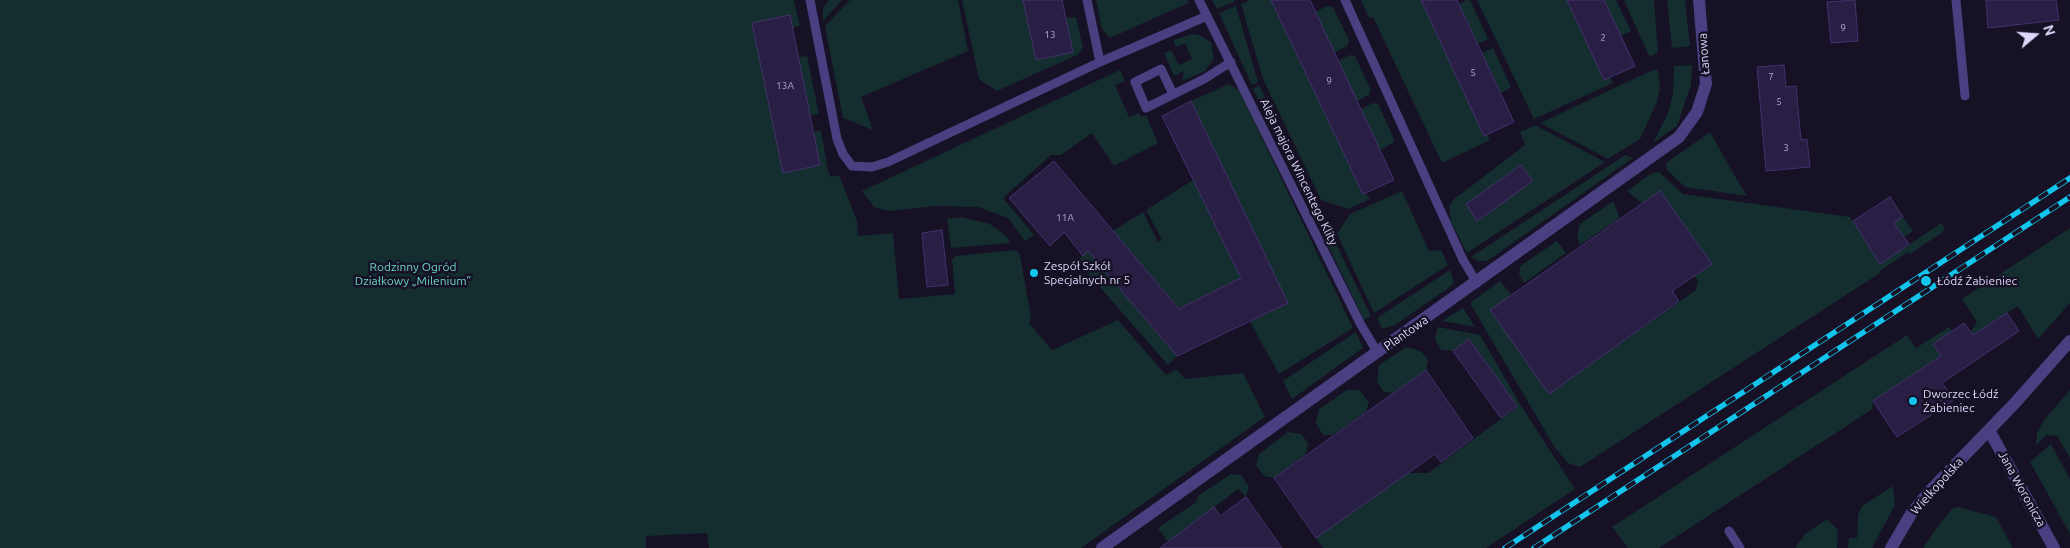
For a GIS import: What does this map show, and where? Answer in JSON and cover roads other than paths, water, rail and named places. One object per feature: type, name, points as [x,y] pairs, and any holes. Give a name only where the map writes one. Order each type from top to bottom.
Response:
[{"type":"street","name":"Łanowa","points":[[1700,0],[1706,72],[1700,106]]},
{"type":"street","name":"Plantowa","points":[[1102,548],[1680,137],[1700,106]]},
{"type":"street","name":"Wielkopolska","points":[[1891,548],[1918,505],[2070,341]]},
{"type":"street","name":"Jana Woronicza","points":[[1989,430],[2054,548]]},
{"type":"lane","points":[[810,0],[837,139],[843,154],[852,166],[872,167],[888,162],[1100,62],[1207,16]]},
{"type":"lane","points":[[1087,0],[1100,62]]},
{"type":"lane","name":"Aleja majora Wincentego Klity","points":[[1200,0],[1361,325],[1378,353]]},
{"type":"lane","points":[[1345,0],[1463,260],[1477,283]]},
{"type":"lane","points":[[1956,0],[1965,96]]},
{"type":"lane","points":[[1173,94],[1161,69],[1135,82],[1146,108],[1173,94],[1231,62]]},
{"type":"lane","points":[[1729,531],[1740,548]]},
{"type":"railway","points":[[1505,548],[2070,178]]},
{"type":"railway","points":[[1534,548],[2070,197]]},
{"type":"place","name":"Zespół Szkół Specjalnych nr 5","points":[[1034,273]]},
{"type":"place","name":"Łódź Żabieniec","points":[[1926,281]]},
{"type":"place","name":"Dworzec Łódź Żabieniec","points":[[1913,401]]},
{"type":"park label","name":"Rodzinny Ogród Działkowy „Milenium”","points":[[413,274]]}]
